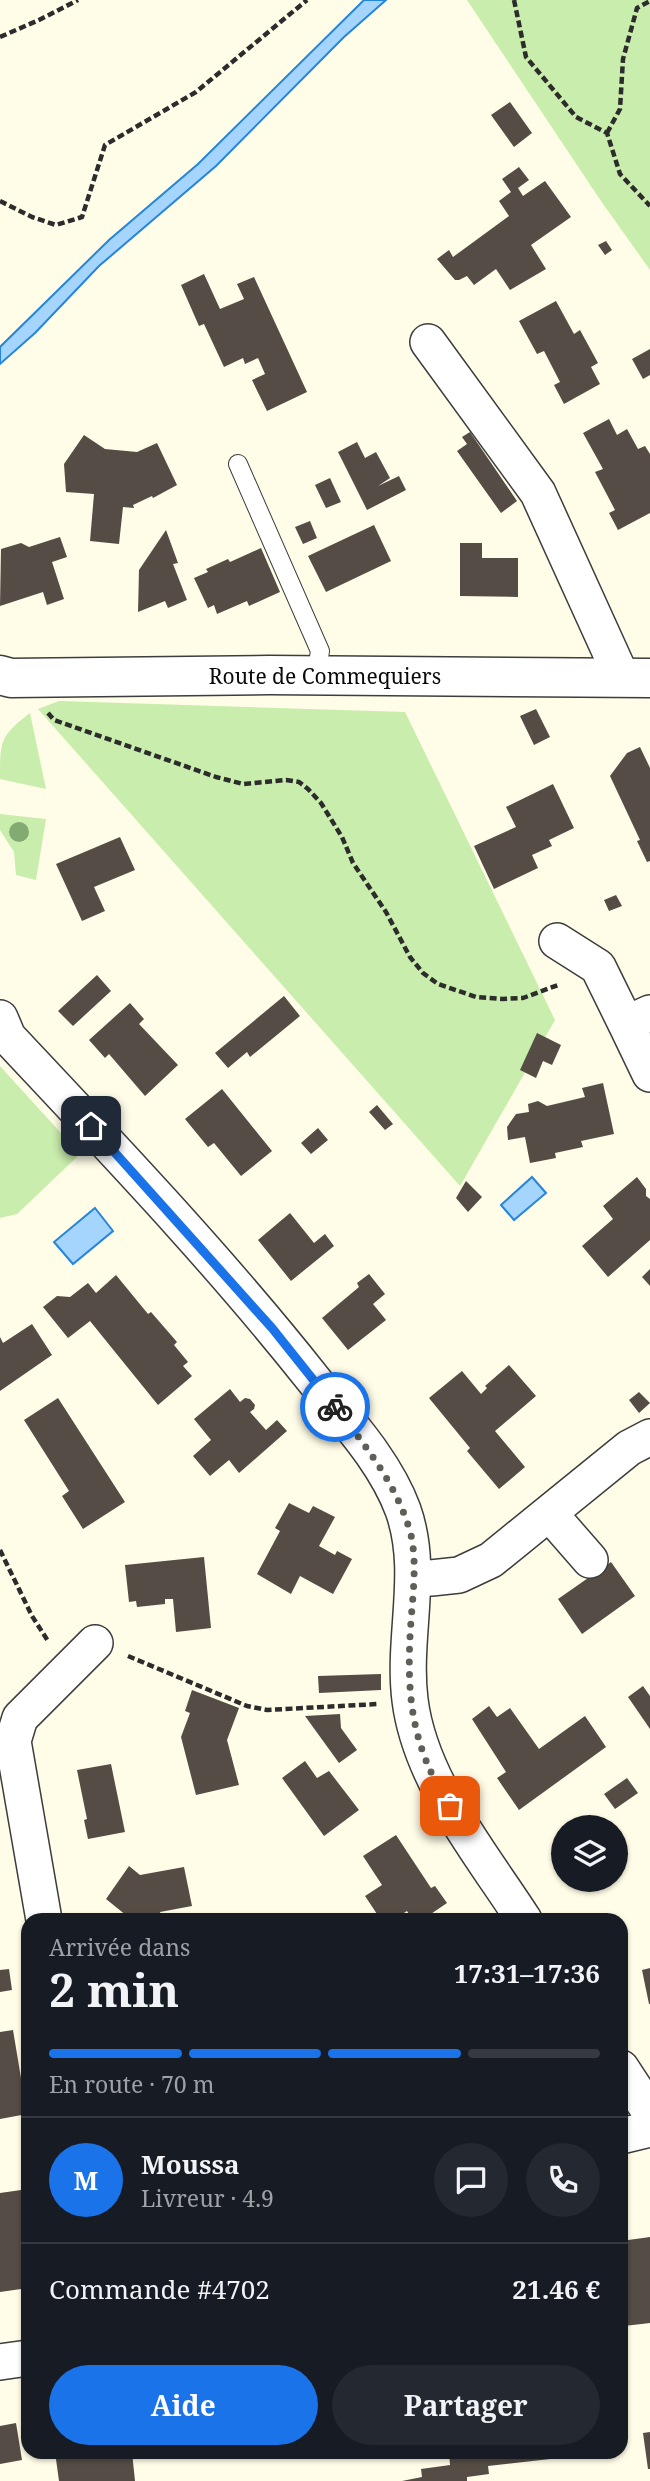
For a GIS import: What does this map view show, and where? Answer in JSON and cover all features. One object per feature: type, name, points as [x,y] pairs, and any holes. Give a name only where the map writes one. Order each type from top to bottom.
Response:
[{"type":"street","points":[[428,342],[538,493],[636,678]]},
{"type":"street","name":"Route de Commequiers","points":[[4,683],[316,676],[636,678]]},
{"type":"street","points":[[557,941],[598,967],[638,1019],[650,1074]]},
{"type":"street","points":[[0,1018],[8,1037],[124,1161],[263,1318],[347,1422],[391,1484],[411,1538],[414,1577],[410,1633],[410,1703],[419,1743],[435,1783],[519,1913]]},
{"type":"street","points":[[414,1577],[459,1575],[491,1560],[629,1448],[650,1437]]},
{"type":"street","points":[[549,1513],[590,1560]]},
{"type":"street","points":[[43,1913],[13,1741],[20,1718],[95,1643]]},
{"type":"street","points":[[628,2079],[650,2112]]},
{"type":"street","points":[[628,2134],[650,2129]]},
{"type":"street","points":[[0,2362],[21,2359]]},
{"type":"lane","points":[[238,464],[320,651],[316,676]]},
{"type":"path","points":[[0,37],[78,0]]},
{"type":"path","points":[[0,201],[32,217],[57,225],[82,217],[105,145],[196,92],[307,0]]},
{"type":"path","points":[[514,0],[526,57],[576,117],[607,134],[620,174],[650,206]]},
{"type":"path","points":[[607,134],[620,109],[623,59],[637,8],[650,2]]},
{"type":"path","points":[[4,683],[36,694],[54,720],[216,777],[243,784],[267,784],[286,780],[299,782],[321,803],[410,957],[423,973],[438,984],[476,997],[523,998],[541,993],[598,967]]},
{"type":"path","points":[[0,1550],[32,1616],[68,1671]]},
{"type":"path","points":[[95,1643],[247,1706],[267,1710],[410,1703]]},
{"type":"green space","points":[[467,0],[650,0],[650,270],[601,201]]},
{"type":"green space","points":[[59,701],[405,712],[555,1020],[460,1186],[38,709]]},
{"type":"green space","points":[[30,713],[46,789],[0,779],[0,756],[4,740]]},
{"type":"green space","points":[[0,814],[46,819],[36,880],[16,875],[14,852],[0,830]]},
{"type":"green space","points":[[0,1066],[80,1154],[17,1214],[0,1218]]},
{"type":"water","points":[[364,0],[386,0],[344,37],[216,166],[99,266],[35,333],[0,364],[0,347],[109,240],[198,164]]},
{"type":"water","points":[[532,1177],[546,1193],[514,1220],[501,1205]]},
{"type":"water","points":[[95,1208],[113,1231],[73,1264],[54,1242]]},
{"type":"building","points":[[510,102],[532,133],[514,147],[491,115]]},
{"type":"building","points":[[519,167],[529,180],[518,188],[523,196],[545,181],[571,217],[531,245],[546,269],[510,290],[496,269],[474,285],[467,276],[455,280],[437,259],[449,250],[453,257],[509,216],[499,201],[511,192],[502,179]]},
{"type":"building","points":[[606,241],[612,250],[605,255],[598,245]]},
{"type":"building","points":[[204,274],[220,309],[244,299],[237,284],[254,277],[307,392],[267,411],[252,380],[265,374],[258,358],[245,364],[243,358],[224,367],[204,324],[199,326],[181,285]]},
{"type":"building","points":[[556,301],[574,334],[580,330],[598,363],[591,367],[600,384],[564,404],[554,385],[560,382],[544,351],[537,354],[519,321]]},
{"type":"building","points":[[650,349],[650,375],[643,379],[632,359]]},
{"type":"building","points":[[609,419],[617,435],[627,429],[638,449],[645,446],[650,454],[650,513],[618,530],[609,513],[615,510],[595,472],[603,469],[583,433]]},
{"type":"building","points":[[470,432],[517,501],[501,513],[457,451],[467,444],[462,437]]},
{"type":"building","points":[[84,435],[105,449],[137,452],[157,443],[177,485],[133,505],[134,508],[123,507],[119,544],[90,541],[94,494],[66,492],[64,464]]},
{"type":"building","points":[[357,442],[365,458],[376,452],[390,478],[378,486],[399,476],[406,490],[367,510],[338,452]]},
{"type":"building","points":[[330,478],[341,502],[326,508],[315,485]]},
{"type":"building","points":[[310,521],[317,538],[303,544],[295,527]]},
{"type":"building","points":[[374,525],[391,561],[326,592],[308,556]]},
{"type":"building","points":[[166,530],[178,563],[173,564],[187,600],[168,608],[165,601],[138,612],[139,570]]},
{"type":"building","points":[[60,537],[67,557],[52,562],[64,599],[47,605],[43,592],[0,606],[1,549],[21,543],[29,547]]},
{"type":"building","points":[[460,543],[482,543],[482,558],[518,558],[518,597],[460,596]]},
{"type":"building","points":[[261,548],[280,592],[249,606],[247,601],[217,614],[214,605],[208,608],[194,578],[228,559],[230,562]]},
{"type":"building","points":[[536,709],[550,737],[534,745],[520,716]]},
{"type":"building","points":[[640,747],[650,768],[650,861],[647,862],[637,841],[640,840],[610,776],[627,753]]},
{"type":"building","points":[[553,784],[574,828],[549,840],[552,846],[532,855],[538,868],[494,889],[474,846],[516,827],[506,807]]},
{"type":"building","points":[[120,837],[135,870],[94,887],[105,911],[82,921],[56,864]]},
{"type":"building","points":[[616,895],[622,906],[609,911],[604,900]]},
{"type":"building","points":[[97,975],[111,991],[73,1026],[58,1011]]},
{"type":"building","points":[[284,996],[300,1016],[250,1057],[247,1052],[228,1068],[215,1053]]},
{"type":"building","points":[[130,1003],[144,1019],[139,1024],[178,1065],[145,1096],[109,1054],[105,1058],[89,1040]]},
{"type":"building","points":[[537,1033],[561,1045],[552,1065],[543,1061],[536,1078],[520,1070]]},
{"type":"building","points":[[603,1083],[614,1134],[581,1141],[583,1147],[555,1153],[556,1158],[530,1163],[525,1137],[508,1140],[507,1127],[516,1114],[529,1112],[528,1104],[538,1101],[547,1106],[585,1097],[582,1088]]},
{"type":"building","points":[[222,1089],[272,1151],[241,1176],[214,1143],[208,1147],[185,1119]]},
{"type":"building","points":[[377,1105],[393,1124],[385,1130],[369,1112]]},
{"type":"building","points":[[318,1128],[328,1140],[311,1154],[301,1143]]},
{"type":"building","points":[[637,1177],[650,1199],[650,1240],[608,1277],[582,1246],[613,1219],[603,1206]]},
{"type":"building","points":[[466,1181],[482,1197],[468,1212],[456,1198]]},
{"type":"building","points":[[290,1213],[314,1243],[325,1234],[334,1246],[291,1281],[258,1240]]},
{"type":"building","points":[[650,1269],[650,1286],[642,1277]]},
{"type":"building","points":[[369,1274],[385,1294],[373,1304],[386,1320],[348,1350],[322,1318],[359,1287],[357,1283]]},
{"type":"building","points":[[116,1275],[148,1314],[151,1312],[177,1342],[174,1345],[188,1362],[183,1366],[192,1376],[158,1405],[90,1321],[68,1338],[43,1307],[57,1296],[70,1297],[88,1283],[96,1293]]},
{"type":"building","points":[[32,1324],[52,1355],[0,1391],[0,1337],[3,1343]]},
{"type":"building","points":[[509,1365],[536,1396],[495,1431],[525,1467],[499,1489],[467,1451],[470,1448],[429,1398],[462,1371],[481,1394],[487,1388],[485,1386]]},
{"type":"building","points":[[230,1389],[240,1402],[245,1398],[250,1399],[255,1405],[250,1412],[266,1430],[277,1420],[287,1431],[239,1473],[229,1460],[210,1476],[193,1456],[211,1440],[194,1419]]},
{"type":"building","points":[[639,1392],[650,1403],[639,1413],[629,1400]]},
{"type":"building","points":[[58,1398],[125,1502],[83,1529],[62,1496],[69,1491],[24,1420]]},
{"type":"building","points":[[289,1503],[309,1513],[313,1506],[335,1517],[319,1546],[335,1555],[337,1551],[352,1559],[333,1594],[300,1576],[291,1594],[257,1574],[280,1531],[275,1528]]},
{"type":"building","points":[[204,1557],[211,1628],[176,1632],[173,1599],[165,1599],[165,1604],[137,1607],[136,1601],[129,1602],[125,1565]]},
{"type":"building","points":[[611,1562],[635,1596],[582,1634],[558,1599]]},
{"type":"building","points":[[381,1674],[381,1690],[319,1693],[318,1676]]},
{"type":"building","points":[[643,1686],[650,1696],[650,1729],[628,1697]]},
{"type":"building","points":[[192,1690],[239,1708],[227,1740],[239,1785],[196,1795],[181,1737],[190,1713],[185,1711]]},
{"type":"building","points":[[489,1706],[497,1717],[510,1708],[539,1749],[585,1716],[606,1747],[519,1810],[497,1778],[506,1772],[472,1719]]},
{"type":"building","points":[[340,1714],[341,1728],[357,1750],[339,1763],[305,1716]]},
{"type":"building","points":[[305,1761],[317,1778],[329,1771],[359,1810],[324,1836],[282,1778]]},
{"type":"building","points":[[111,1764],[125,1832],[88,1839],[84,1820],[87,1819],[77,1770]]},
{"type":"building","points":[[627,1778],[638,1793],[615,1809],[604,1794]]},
{"type":"building","points":[[396,1835],[431,1888],[435,1886],[447,1903],[432,1913],[376,1913],[365,1896],[382,1885],[363,1856]]},
{"type":"building","points":[[129,1866],[140,1875],[184,1867],[192,1906],[160,1913],[123,1913],[106,1899]]},
{"type":"building","points":[[650,1968],[650,2004],[649,2004],[642,1970]]},
{"type":"building","points":[[9,1969],[12,1990],[0,1992],[0,1970]]},
{"type":"building","points":[[13,2030],[21,2078],[21,2115],[0,2119],[0,2032]]},
{"type":"building","points":[[21,2190],[21,2289],[0,2292],[0,2193]]},
{"type":"building","points":[[650,2237],[650,2323],[628,2326],[628,2240]]},
{"type":"building","points":[[16,2423],[22,2460],[0,2464],[0,2426]]},
{"type":"building","points":[[650,2432],[650,2469],[648,2469],[643,2433]]},
{"type":"building","points":[[56,2459],[133,2459],[135,2481],[59,2481]]},
{"type":"building","points":[[450,2459],[550,2459],[488,2466],[489,2474],[467,2477],[467,2481],[402,2481],[422,2477],[421,2469],[450,2465]]},
{"type":"way so far","points":[[335,1407],[391,1484],[411,1538],[414,1577],[410,1633],[410,1699],[419,1743],[435,1783],[450,1806]]},
{"type":"route","points":[[91,1126],[272,1328],[335,1407]]}]
